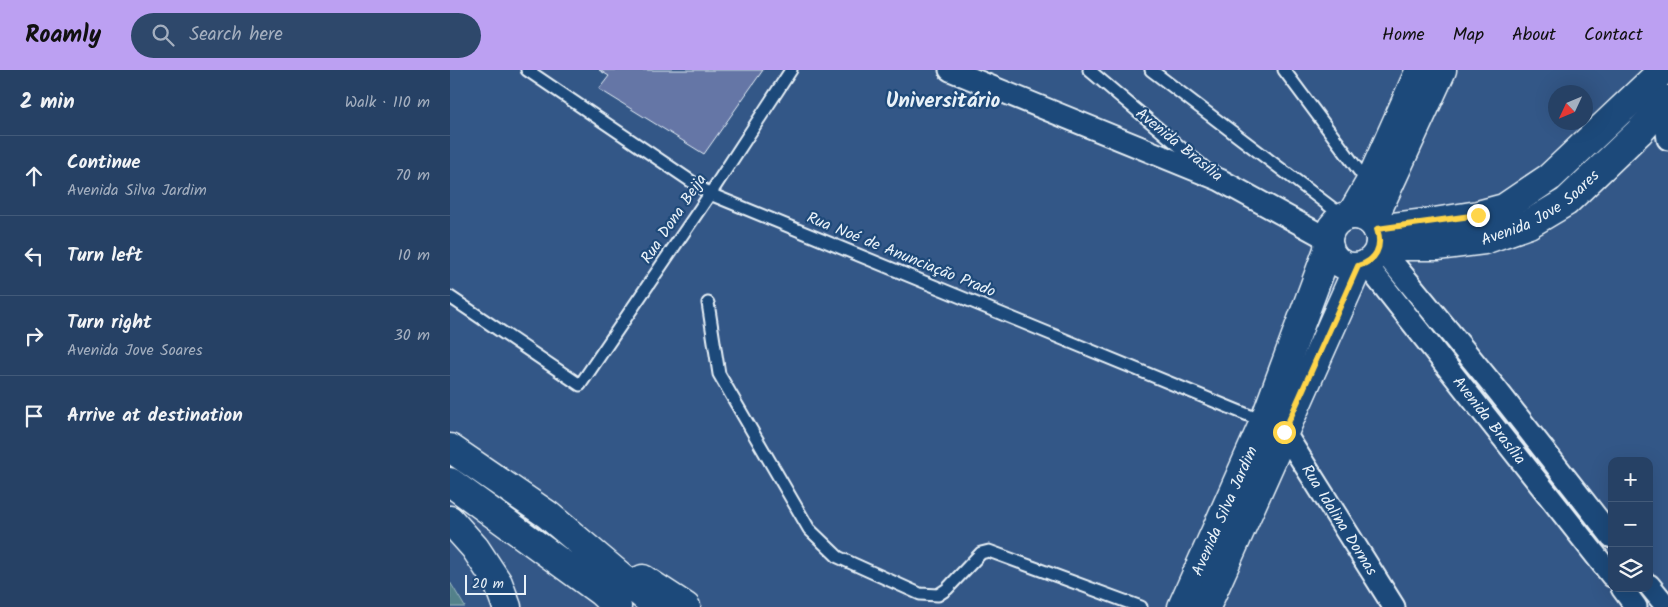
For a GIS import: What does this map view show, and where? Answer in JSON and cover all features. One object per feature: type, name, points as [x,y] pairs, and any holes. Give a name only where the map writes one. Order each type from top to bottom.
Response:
[{"type":"main road","name":"Avenida Silva Jardim","points":[[1366,238],[1369,184],[1420,70]]},
{"type":"main road","name":"Avenida Silva Jardim","points":[[1182,607],[1274,427],[1366,238],[1442,70]]},
{"type":"main road","name":"Avenida Jove Soares","points":[[1366,238],[1504,208],[1550,177],[1660,71]]},
{"type":"main road","name":"Avenida Jove Soares","points":[[1366,238],[1394,246],[1446,245],[1484,240],[1529,224],[1566,202],[1639,132],[1666,102]]},
{"type":"main road","name":"Avenida Silva Jardim","points":[[1206,607],[1274,427],[1333,226],[1366,238]]},
{"type":"main road","points":[[1329,243],[1332,254],[1343,264],[1366,238]]},
{"type":"main road","points":[[450,448],[686,607]]},
{"type":"main road","points":[[450,482],[601,592],[617,607]]},
{"type":"main road","points":[[548,515],[657,607]]},
{"type":"main road","points":[[450,520],[475,548],[498,582],[507,607]]},
{"type":"street","points":[[950,70],[1220,180]]},
{"type":"street","points":[[1660,71],[1666,102],[1668,139]]},
{"type":"street","name":"Avenida Brasília","points":[[1220,180],[1329,243]]},
{"type":"street","name":"Avenida Brasília","points":[[1366,238],[1497,390],[1608,532]]},
{"type":"street","name":"Avenida Brasília","points":[[1366,238],[1477,406],[1608,571]]},
{"type":"street","points":[[1477,406],[1497,390]]},
{"type":"street","name":"Rua Idalina Dornas","points":[[1274,427],[1394,607]]},
{"type":"street","points":[[1653,590],[1667,607]]},
{"type":"street","points":[[1625,592],[1636,607]]},
{"type":"lane","name":"Rua Noé de Anunciação Prado","points":[[527,70],[710,194],[1274,427]]},
{"type":"lane","name":"Rua Dona Beija","points":[[450,297],[580,385],[710,194],[791,70]]},
{"type":"lane","name":"Avenida Brasília","points":[[1089,70],[1220,180]]},
{"type":"lane","name":"Avenida Brasília","points":[[1151,70],[1366,238]]},
{"type":"lane","points":[[1284,70],[1369,184]]},
{"type":"lane","points":[[708,303],[719,374],[809,529],[838,557],[920,594],[938,595],[948,589],[981,553],[989,551],[1140,607]]},
{"type":"green space","points":[[450,582],[465,607],[450,607]]},
{"type":"building","points":[[599,70],[763,70],[704,154],[599,89],[609,76]]},
{"type":"district","name":"Universitário","points":[[943,101]]},
{"type":"route","points":[[1284,432],[1358,266],[1366,264],[1377,254],[1380,243],[1377,229],[1478,215]]}]
